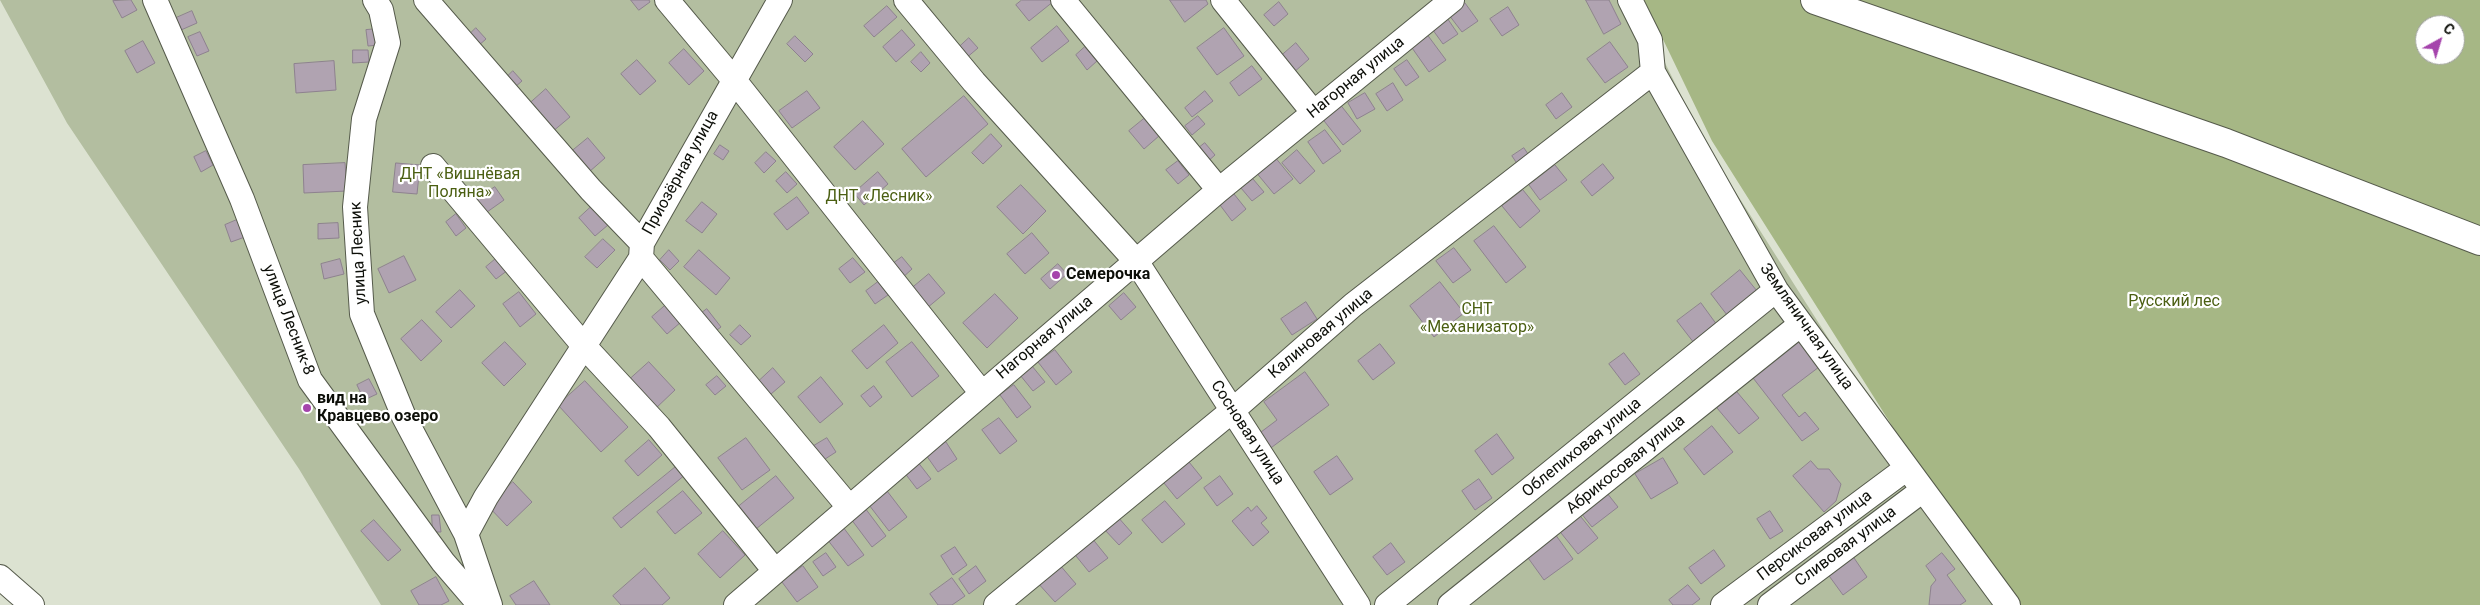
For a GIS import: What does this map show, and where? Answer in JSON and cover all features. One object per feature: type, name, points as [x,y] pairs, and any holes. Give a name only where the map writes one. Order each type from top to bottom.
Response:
[{"type":"main road","points":[[1816,0],[2226,143],[2480,241]]},
{"type":"street","name":"улица Лесник-8","points":[[155,0],[242,199],[310,380],[443,562],[480,605]]},
{"type":"street","name":"улица Лесник","points":[[376,0],[381,10],[388,43],[364,119],[355,207],[362,314],[404,416],[466,534],[490,605]]},
{"type":"street","points":[[426,0],[591,190],[849,507]]},
{"type":"street","points":[[667,0],[734,80],[982,392]]},
{"type":"street","name":"Приозёрная улица","points":[[466,534],[486,498],[584,346],[641,250],[780,0]]},
{"type":"street","name":"Сосновая улица","points":[[906,0],[974,82],[1136,261],[1358,605]]},
{"type":"street","points":[[1063,0],[1219,190]]},
{"type":"street","points":[[1223,0],[1313,112]]},
{"type":"street","name":"Нагорная улица","points":[[736,605],[1219,190],[1452,0]]},
{"type":"street","name":"Земляничная улица","points":[[1630,0],[1650,40],[1653,72],[1776,290],[1923,490],[2000,602]]},
{"type":"street","name":"Калиновая улица","points":[[996,605],[1233,410],[1353,305],[1653,72]]},
{"type":"street","points":[[434,166],[584,346],[658,427],[775,571]]},
{"type":"street","name":"Облепиховая улица","points":[[1387,605],[1776,290]]},
{"type":"street","name":"Абрикосовая улица","points":[[1450,605],[1801,324]]},
{"type":"street","name":"Персиковая улица","points":[[1723,605],[1907,468]]},
{"type":"street","name":"Сливовая улица","points":[[1770,605],[1923,490]]},
{"type":"street","points":[[0,577],[32,605]]},
{"type":"green space","points":[[0,0],[1638,0],[1666,65],[1707,147],[1898,448],[2014,605],[381,605],[299,469],[67,123]]},
{"type":"green space","name":"Русский лес","points":[[1644,0],[2480,0],[2480,605],[2021,605],[1901,440],[1712,141]]},
{"type":"building","points":[[131,0],[137,10],[122,18],[113,1]]},
{"type":"building","points":[[631,0],[649,0],[650,2],[639,10]]},
{"type":"building","points":[[1022,0],[1054,1],[1029,21],[1016,5]]},
{"type":"building","points":[[1170,0],[1206,0],[1208,4],[1185,22]]},
{"type":"building","points":[[1586,0],[1609,0],[1621,24],[1604,34]]},
{"type":"building","points":[[1279,2],[1288,14],[1274,26],[1264,15]]},
{"type":"building","points":[[1465,3],[1478,21],[1462,32],[1449,15]]},
{"type":"building","points":[[887,6],[897,17],[874,37],[864,26]]},
{"type":"building","points":[[1508,7],[1519,25],[1502,36],[1490,19]]},
{"type":"building","points":[[192,11],[197,23],[181,30],[176,18]]},
{"type":"building","points":[[1445,15],[1458,34],[1443,44],[1430,26]]},
{"type":"building","points":[[1057,26],[1069,41],[1042,62],[1031,48]]},
{"type":"building","points":[[476,28],[486,39],[478,46],[469,35]]},
{"type":"building","points":[[1224,28],[1244,56],[1217,75],[1197,48]]},
{"type":"building","points":[[377,29],[379,45],[368,46],[366,30]]},
{"type":"building","points":[[902,30],[915,45],[896,62],[883,47]]},
{"type":"building","points":[[200,32],[209,51],[197,56],[188,37]]},
{"type":"building","points":[[1426,33],[1446,60],[1429,72],[1410,45]]},
{"type":"building","points":[[795,36],[813,54],[805,62],[787,44]]},
{"type":"building","points":[[969,38],[978,48],[965,59],[956,50]]},
{"type":"building","points":[[143,41],[155,63],[137,73],[125,51]]},
{"type":"building","points":[[1610,42],[1628,67],[1605,83],[1587,59]]},
{"type":"building","points":[[1296,43],[1309,59],[1293,73],[1280,57]]},
{"type":"building","points":[[1085,47],[1097,61],[1087,70],[1076,55]]},
{"type":"building","points":[[684,49],[704,71],[689,85],[669,63]]},
{"type":"building","points":[[353,50],[368,50],[369,62],[353,63]]},
{"type":"building","points":[[921,52],[930,63],[921,72],[911,62]]},
{"type":"building","points":[[637,60],[656,81],[640,95],[621,74]]},
{"type":"building","points":[[1407,60],[1419,77],[1406,86],[1394,69]]},
{"type":"building","points":[[334,61],[336,90],[296,93],[294,64]]},
{"type":"building","points":[[1252,66],[1262,79],[1239,96],[1230,83]]},
{"type":"building","points":[[513,71],[522,81],[515,87],[506,78]]},
{"type":"building","points":[[1393,83],[1403,100],[1387,111],[1376,94]]},
{"type":"building","points":[[546,89],[570,117],[552,132],[528,105]]},
{"type":"building","points":[[807,91],[820,108],[792,128],[779,111]]},
{"type":"building","points":[[1205,91],[1213,101],[1192,117],[1185,108]]},
{"type":"building","points":[[1365,93],[1375,109],[1357,119],[1348,103]]},
{"type":"building","points":[[1562,93],[1572,107],[1556,119],[1546,105]]},
{"type":"building","points":[[964,96],[988,124],[926,177],[902,149]]},
{"type":"building","points":[[1339,103],[1361,131],[1343,145],[1321,117]]},
{"type":"building","points":[[1198,116],[1205,124],[1192,135],[1185,126]]},
{"type":"building","points":[[1145,118],[1159,136],[1144,149],[1129,131]]},
{"type":"building","points":[[863,121],[884,144],[855,170],[834,147]]},
{"type":"building","points":[[1325,130],[1341,151],[1323,164],[1308,142]]},
{"type":"building","points":[[991,134],[1002,146],[983,164],[972,153]]},
{"type":"building","points":[[588,138],[605,158],[589,172],[571,152]]},
{"type":"building","points":[[1205,143],[1215,155],[1206,163],[1196,150]]},
{"type":"building","points":[[720,145],[729,151],[723,160],[714,154]]},
{"type":"building","points":[[1524,148],[1530,157],[1518,165],[1512,156]]},
{"type":"building","points":[[1297,150],[1315,171],[1300,184],[1282,163]]},
{"type":"building","points":[[206,151],[213,165],[201,172],[194,157]]},
{"type":"building","points":[[766,152],[776,161],[764,173],[755,163]]},
{"type":"building","points":[[1274,156],[1293,179],[1274,194],[1255,171]]},
{"type":"building","points":[[1178,161],[1189,175],[1178,184],[1166,170]]},
{"type":"building","points":[[345,163],[347,191],[304,193],[303,165]]},
{"type":"building","points":[[396,163],[420,165],[417,194],[393,192]]},
{"type":"building","points":[[1603,164],[1614,178],[1592,196],[1581,182]]},
{"type":"building","points":[[1555,165],[1567,180],[1540,200],[1529,185]]},
{"type":"building","points":[[786,172],[797,184],[787,193],[776,181]]},
{"type":"building","points":[[878,172],[888,184],[864,205],[854,193]]},
{"type":"building","points":[[1253,179],[1264,192],[1252,201],[1241,188]]},
{"type":"building","points":[[1021,185],[1046,211],[1023,234],[997,207]]},
{"type":"building","points":[[495,187],[504,200],[480,217],[471,203]]},
{"type":"building","points":[[1523,190],[1540,211],[1520,228],[1502,206]]},
{"type":"building","points":[[1234,194],[1246,209],[1232,221],[1220,205]]},
{"type":"building","points":[[797,197],[809,213],[787,230],[774,214]]},
{"type":"building","points":[[702,202],[717,214],[702,233],[686,221]]},
{"type":"building","points":[[591,207],[608,225],[595,236],[579,218]]},
{"type":"building","points":[[456,214],[466,228],[456,236],[446,222]]},
{"type":"building","points":[[239,219],[245,237],[231,242],[225,225]]},
{"type":"building","points":[[338,223],[339,238],[318,239],[318,224]]},
{"type":"building","points":[[1494,226],[1526,267],[1506,283],[1474,241]]},
{"type":"building","points":[[1032,233],[1049,253],[1025,274],[1007,254]]},
{"type":"building","points":[[603,239],[615,250],[597,268],[585,257]]},
{"type":"building","points":[[1454,248],[1471,270],[1453,283],[1436,261]]},
{"type":"building","points":[[669,250],[679,261],[670,270],[660,260]]},
{"type":"building","points":[[699,250],[730,278],[716,295],[684,267]]},
{"type":"building","points":[[404,256],[416,280],[389,293],[378,269]]},
{"type":"building","points":[[498,257],[508,270],[496,279],[486,267]]},
{"type":"building","points":[[902,257],[912,269],[901,279],[890,266]]},
{"type":"building","points":[[853,258],[865,272],[850,283],[839,269]]},
{"type":"building","points":[[340,259],[344,274],[324,279],[321,264]]},
{"type":"building","points":[[1058,264],[1067,274],[1050,289],[1041,279]]},
{"type":"building","points":[[1740,270],[1757,291],[1727,315],[1711,294]]},
{"type":"building","points":[[929,274],[945,293],[927,308],[911,289]]},
{"type":"building","points":[[878,282],[888,295],[875,304],[866,291]]},
{"type":"building","points":[[1440,282],[1464,313],[1434,337],[1410,306]]},
{"type":"building","points":[[460,290],[475,306],[451,328],[436,312]]},
{"type":"building","points":[[519,292],[536,314],[520,327],[503,304]]},
{"type":"building","points":[[1124,293],[1136,307],[1121,320],[1109,306]]},
{"type":"building","points":[[995,294],[1018,318],[987,348],[963,323]]},
{"type":"building","points":[[1306,302],[1317,319],[1292,335],[1281,319]]},
{"type":"building","points":[[1701,303],[1717,325],[1694,343],[1677,321]]},
{"type":"building","points":[[667,304],[681,322],[667,334],[652,317]]},
{"type":"building","points":[[707,309],[721,327],[713,333],[699,315]]},
{"type":"building","points":[[422,320],[442,341],[421,361],[401,339]]},
{"type":"building","points":[[740,325],[751,336],[741,345],[730,335]]},
{"type":"building","points":[[884,325],[898,343],[867,369],[852,351]]},
{"type":"building","points":[[1796,338],[1819,367],[1782,395],[1799,417],[1805,412],[1819,429],[1802,441],[1750,374]]},
{"type":"building","points":[[505,342],[526,364],[504,386],[482,363]]},
{"type":"building","points":[[912,342],[939,376],[912,397],[886,362]]},
{"type":"building","points":[[1380,344],[1395,363],[1373,380],[1358,361]]},
{"type":"building","points":[[1055,350],[1072,372],[1056,385],[1038,362]]},
{"type":"building","points":[[1624,353],[1640,374],[1625,385],[1609,364]]},
{"type":"building","points":[[649,362],[675,390],[655,409],[629,380]]},
{"type":"building","points":[[1032,366],[1045,382],[1033,391],[1020,375]]},
{"type":"building","points":[[773,368],[785,382],[771,394],[759,381]]},
{"type":"building","points":[[1305,372],[1329,405],[1268,450],[1257,435],[1277,420],[1264,402]]},
{"type":"building","points":[[717,376],[726,386],[715,395],[706,385]]},
{"type":"building","points":[[821,377],[843,404],[820,423],[798,397]]},
{"type":"building","points":[[369,379],[377,394],[364,400],[357,385]]},
{"type":"building","points":[[585,381],[628,427],[601,452],[558,405]]},
{"type":"building","points":[[1014,385],[1031,407],[1017,418],[1000,395]]},
{"type":"building","points":[[874,386],[882,397],[870,407],[861,396]]},
{"type":"building","points":[[1737,392],[1759,418],[1739,434],[1717,408]]},
{"type":"building","points":[[999,418],[1017,441],[1000,454],[982,430]]},
{"type":"building","points":[[1712,426],[1733,452],[1704,475],[1684,449]]},
{"type":"building","points":[[1497,434],[1514,458],[1492,475],[1475,451]]},
{"type":"building","points":[[746,438],[770,470],[742,490],[718,458]]},
{"type":"building","points":[[827,438],[836,452],[822,461],[812,447]]},
{"type":"building","points":[[649,440],[662,455],[638,476],[625,461]]},
{"type":"building","points":[[946,442],[957,459],[938,472],[926,455]]},
{"type":"building","points":[[1337,456],[1353,479],[1330,495],[1314,472]]},
{"type":"building","points":[[1663,458],[1678,483],[1651,499],[1635,474]]},
{"type":"building","points":[[917,461],[931,479],[917,489],[904,472]]},
{"type":"building","points":[[1811,461],[1818,469],[1829,469],[1841,484],[1836,501],[1824,512],[1793,476]]},
{"type":"building","points":[[1189,462],[1202,478],[1177,499],[1164,483]]},
{"type":"building","points":[[678,465],[686,474],[621,528],[613,518]]},
{"type":"building","points":[[776,476],[794,498],[756,529],[738,507]]},
{"type":"building","points":[[1220,476],[1233,494],[1217,506],[1204,488]]},
{"type":"building","points":[[1479,479],[1492,498],[1475,510],[1462,491]]},
{"type":"building","points":[[513,482],[532,502],[507,526],[488,506]]},
{"type":"building","points":[[884,487],[907,517],[889,531],[866,501]]},
{"type":"building","points":[[683,491],[702,513],[675,534],[657,512]]},
{"type":"building","points":[[1607,493],[1618,507],[1592,527],[1581,513]]},
{"type":"building","points":[[1165,501],[1185,524],[1162,543],[1142,520]]},
{"type":"building","points":[[1257,506],[1267,518],[1261,523],[1269,532],[1253,546],[1232,521],[1248,507],[1251,511]]},
{"type":"building","points":[[865,508],[886,536],[872,547],[851,519]]},
{"type":"building","points":[[1770,511],[1783,531],[1770,539],[1757,519]]},
{"type":"building","points":[[1577,512],[1598,538],[1578,554],[1557,528]]},
{"type":"building","points":[[432,515],[439,515],[441,532],[433,532]]},
{"type":"building","points":[[1117,516],[1132,533],[1119,545],[1104,529]]},
{"type":"building","points":[[374,520],[401,550],[388,561],[361,531]]},
{"type":"building","points":[[843,527],[864,555],[848,566],[827,539]]},
{"type":"building","points":[[723,531],[745,555],[720,578],[698,554]]},
{"type":"building","points":[[1555,534],[1573,559],[1544,580],[1526,555]]},
{"type":"building","points":[[1091,537],[1108,558],[1089,572],[1072,551]]},
{"type":"building","points":[[1391,543],[1405,562],[1387,575],[1373,557]]},
{"type":"building","points":[[955,547],[967,565],[953,575],[941,556]]},
{"type":"building","points":[[1714,550],[1725,566],[1701,584],[1689,568]]},
{"type":"building","points":[[826,553],[836,567],[823,576],[813,562]]},
{"type":"building","points":[[1942,553],[1955,569],[1947,575],[1966,601],[1960,605],[1929,605],[1931,586],[1936,580],[1926,566]]},
{"type":"building","points":[[1852,555],[1867,577],[1843,595],[1827,573]]},
{"type":"building","points":[[1059,564],[1076,584],[1055,602],[1037,582]]},
{"type":"building","points":[[803,566],[818,587],[797,602],[782,582]]},
{"type":"building","points":[[976,566],[986,581],[969,594],[959,579]]},
{"type":"building","points":[[645,568],[670,598],[662,605],[621,605],[613,596]]},
{"type":"building","points":[[436,577],[449,601],[441,605],[419,605],[411,591]]},
{"type":"building","points":[[952,578],[965,596],[952,605],[938,605],[930,594]]},
{"type":"building","points":[[534,581],[550,605],[516,605],[510,596]]},
{"type":"building","points":[[1688,585],[1700,599],[1692,605],[1673,605],[1669,600]]},
{"type":"place","name":"Семерочка","points":[[1056,275]]},
{"type":"place","name":"вид на Кравцево озеро","points":[[307,408]]},
{"type":"park label","name":"ДНТ «Вишнёвая Поляна»","points":[[460,184]]},
{"type":"park label","name":"ДНТ «Лесник»","points":[[879,197]]},
{"type":"park label","name":"СНТ «Механизатор»","points":[[1477,319]]}]
